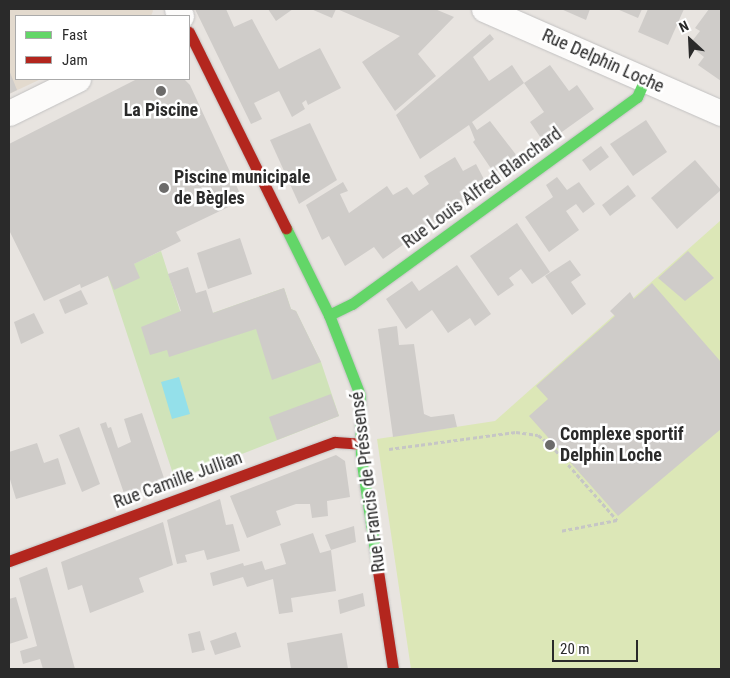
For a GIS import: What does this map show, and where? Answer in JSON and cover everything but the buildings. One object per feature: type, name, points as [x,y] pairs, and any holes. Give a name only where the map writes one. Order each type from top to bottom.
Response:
[{"type":"street","name":"Rue Delphin Loche","points":[[484,9],[721,113]]},
{"type":"street","name":"Rue Francis de Préssensé","points":[[190,36],[195,54],[330,315],[360,395],[361,444],[393,669]]},
{"type":"street","name":"Rue Louis Alfred Blanchard","points":[[330,315],[352,304],[638,97],[645,79]]},
{"type":"street","points":[[9,113],[76,80]]},
{"type":"street","name":"Rue Camille Jullian","points":[[9,561],[336,442],[361,444]]},
{"type":"path","points":[[379,450],[516,432],[538,435],[551,445],[617,520],[560,531]]},
{"type":"shaded area","points":[[9,9],[152,9],[151,15],[15,15],[15,80],[39,80],[9,94]]},
{"type":"green space","name":"Complexe sportif Delphin Loche","points":[[721,220],[721,669],[411,669],[377,439],[495,421]]},
{"type":"green space","points":[[161,251],[184,323],[284,288],[291,309],[296,311],[321,362],[339,416],[175,480],[108,276]]},
{"type":"water","points":[[179,377],[190,414],[172,419],[161,382]]},
{"type":"traffic: fast","points":[[329,315],[352,304],[637,97],[645,79]]},
{"type":"traffic: fast","points":[[286,228],[329,315],[360,395],[361,457],[378,571]]},
{"type":"traffic: jam","points":[[190,34],[286,228]]},
{"type":"traffic: jam","points":[[9,561],[335,442],[361,444]]},
{"type":"traffic: jam","points":[[378,571],[393,669]]},
{"type":"place","name":"La Piscine","points":[[161,91]]},
{"type":"place","name":"Piscine municipale de Bègles","points":[[164,188]]},
{"type":"place","name":"Complexe sportif Delphin Loche","points":[[550,445]]}]
